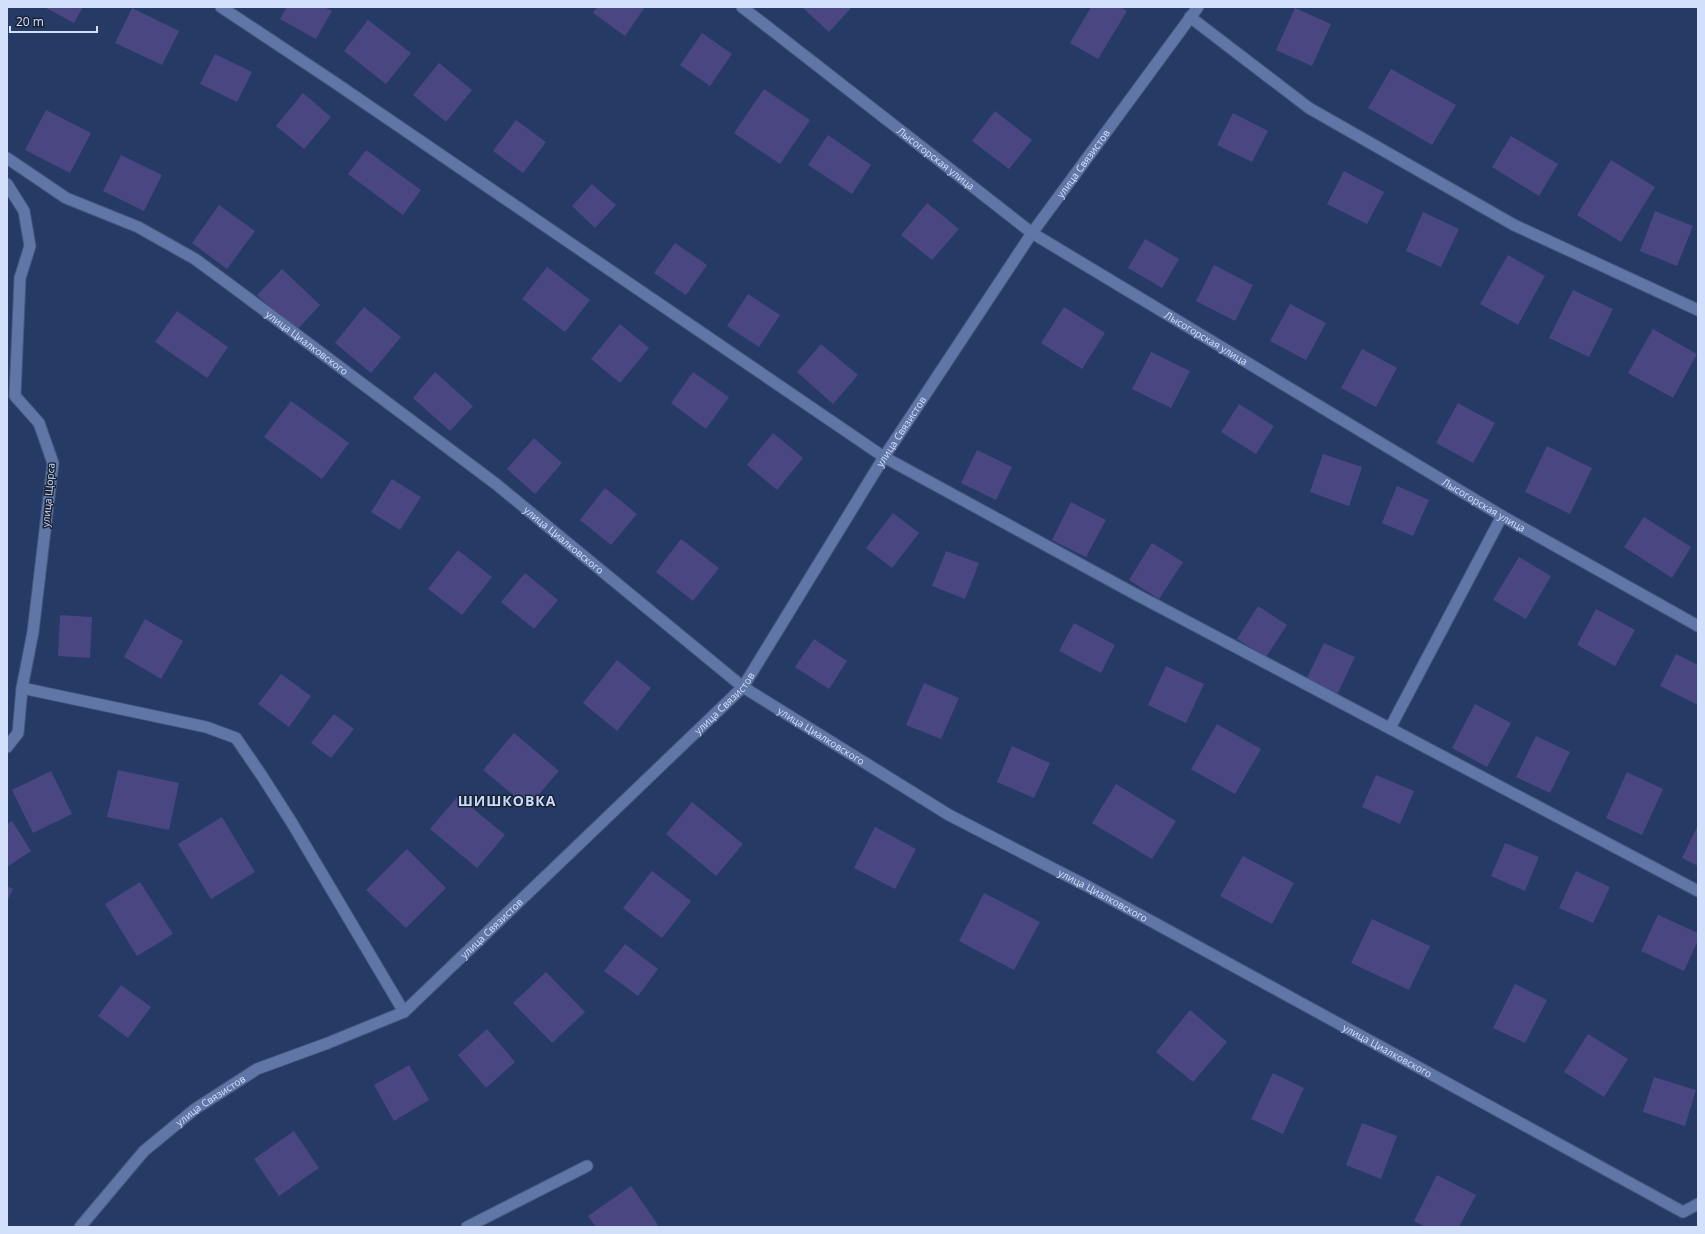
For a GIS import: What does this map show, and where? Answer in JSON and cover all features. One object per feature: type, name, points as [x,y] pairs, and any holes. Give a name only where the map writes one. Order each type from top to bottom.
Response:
[{"type":"street","points":[[221,7],[331,80],[884,457],[1135,594],[1698,890]]},
{"type":"street","name":"улица Связистов","points":[[80,1227],[144,1151],[196,1109],[257,1069],[328,1043],[404,1012],[743,687],[884,457],[1032,232],[1198,7]]},
{"type":"street","name":"Лысогорская улица","points":[[749,9],[1032,232],[1502,516],[1698,626]]},
{"type":"street","points":[[1190,17],[1309,108],[1514,225],[1698,310]]},
{"type":"street","name":"улица Циалковского","points":[[7,158],[66,198],[138,227],[195,259],[496,484],[743,687],[949,815],[1088,886],[1683,1212],[1698,1204]]},
{"type":"street","name":"улица Щорса","points":[[7,184],[24,211],[30,246],[20,278],[15,396],[39,423],[54,463],[33,632],[22,688],[18,733],[7,747]]},
{"type":"street","points":[[1390,728],[1502,516]]},
{"type":"street","points":[[22,688],[206,727],[236,738],[283,810],[404,1012]]},
{"type":"street","points":[[467,1227],[587,1166]]},
{"type":"building","points":[[44,7],[83,7],[74,23]]},
{"type":"building","points":[[287,7],[324,7],[332,11],[316,39],[280,19]]},
{"type":"building","points":[[597,7],[645,7],[625,36],[593,13]]},
{"type":"building","points":[[802,7],[852,7],[829,32]]},
{"type":"building","points":[[1091,7],[1120,7],[1127,11],[1098,59],[1070,43]]},
{"type":"building","points":[[132,8],[179,31],[162,65],[115,43]]},
{"type":"building","points":[[1295,8],[1331,24],[1312,66],[1276,50]]},
{"type":"building","points":[[368,20],[411,53],[386,84],[344,51]]},
{"type":"building","points":[[702,33],[732,54],[710,86],[680,65]]},
{"type":"building","points":[[215,54],[252,72],[237,102],[200,84]]},
{"type":"building","points":[[439,63],[472,90],[446,122],[413,95]]},
{"type":"building","points":[[1391,69],[1456,105],[1432,145],[1368,108]]},
{"type":"building","points":[[764,89],[810,120],[780,164],[734,133]]},
{"type":"building","points":[[303,93],[331,117],[304,149],[276,126]]},
{"type":"building","points":[[46,110],[91,133],[70,173],[25,150]]},
{"type":"building","points":[[995,111],[1032,140],[1009,169],[972,141]]},
{"type":"building","points":[[1233,113],[1268,131],[1252,162],[1217,145]]},
{"type":"building","points":[[516,120],[546,142],[523,173],[493,151]]},
{"type":"building","points":[[828,135],[871,165],[852,194],[808,165]]},
{"type":"building","points":[[1511,136],[1558,164],[1539,196],[1492,167]]},
{"type":"building","points":[[366,150],[421,190],[403,215],[348,174]]},
{"type":"building","points":[[121,155],[162,175],[144,211],[103,191]]},
{"type":"building","points":[[1611,160],[1655,187],[1621,242],[1577,215]]},
{"type":"building","points":[[1344,171],[1384,192],[1367,224],[1327,204]]},
{"type":"building","points":[[592,184],[616,205],[595,228],[572,206]]},
{"type":"building","points":[[927,203],[959,229],[932,260],[901,235]]},
{"type":"building","points":[[219,205],[255,231],[227,269],[192,243]]},
{"type":"building","points":[[1655,211],[1693,226],[1677,266],[1640,251]]},
{"type":"building","points":[[1423,212],[1459,229],[1441,267],[1406,251]]},
{"type":"building","points":[[1145,239],[1179,259],[1162,288],[1128,268]]},
{"type":"building","points":[[675,243],[707,265],[686,295],[654,273]]},
{"type":"building","points":[[1508,255],[1545,276],[1518,325],[1480,304]]},
{"type":"building","points":[[1214,265],[1253,285],[1235,321],[1196,301]]},
{"type":"building","points":[[547,267],[590,300],[565,332],[522,299]]},
{"type":"building","points":[[282,269],[320,305],[296,331],[257,295]]},
{"type":"building","points":[[1573,290],[1613,309],[1589,357],[1549,338]]},
{"type":"building","points":[[748,294],[780,315],[759,347],[727,326]]},
{"type":"building","points":[[1290,304],[1326,323],[1306,360],[1270,341]]},
{"type":"building","points":[[364,307],[401,337],[371,373],[335,343]]},
{"type":"building","points":[[1064,307],[1105,333],[1082,369],[1041,343]]},
{"type":"building","points":[[177,311],[228,347],[207,378],[155,342]]},
{"type":"building","points":[[620,324],[649,348],[620,383],[591,359]]},
{"type":"building","points":[[1653,329],[1697,354],[1673,398],[1628,373]]},
{"type":"building","points":[[821,344],[858,375],[833,404],[797,372]]},
{"type":"building","points":[[1362,349],[1397,368],[1376,407],[1341,388]]},
{"type":"building","points":[[1151,352],[1190,371],[1171,408],[1132,389]]},
{"type":"building","points":[[435,372],[473,406],[450,431],[413,398]]},
{"type":"building","points":[[693,372],[729,397],[706,429],[671,403]]},
{"type":"building","points":[[291,401],[349,443],[322,479],[264,437]]},
{"type":"building","points":[[1458,403],[1495,423],[1473,463],[1436,443]]},
{"type":"building","points":[[1239,404],[1274,426],[1256,454],[1221,432]]},
{"type":"building","points":[[773,433],[803,458],[777,490],[747,465]]},
{"type":"building","points":[[534,438],[562,463],[535,494],[507,469]]},
{"type":"building","points":[[1547,446],[1592,468],[1570,514],[1525,492]]},
{"type":"building","points":[[977,450],[1012,467],[996,500],[961,483]]},
{"type":"building","points":[[1323,454],[1362,467],[1349,506],[1310,492]]},
{"type":"building","points":[[392,479],[421,497],[400,530],[371,512]]},
{"type":"building","points":[[1397,486],[1429,500],[1413,536],[1382,523]]},
{"type":"building","points":[[605,488],[637,514],[611,545],[580,520]]},
{"type":"building","points":[[1071,502],[1106,520],[1086,557],[1052,540]]},
{"type":"building","points":[[893,513],[919,533],[892,568],[866,548]]},
{"type":"building","points":[[1644,517],[1691,547],[1672,578],[1624,547]]},
{"type":"building","points":[[681,539],[719,568],[693,601],[656,572]]},
{"type":"building","points":[[1152,543],[1183,562],[1159,599],[1129,580]]},
{"type":"building","points":[[458,550],[492,577],[462,615],[428,589]]},
{"type":"building","points":[[946,551],[979,563],[965,599],[932,586]]},
{"type":"building","points":[[1519,557],[1551,576],[1526,619],[1493,600]]},
{"type":"building","points":[[525,573],[558,600],[534,629],[501,602]]},
{"type":"building","points":[[1258,606],[1287,625],[1266,657],[1237,639]]},
{"type":"building","points":[[1596,609],[1635,630],[1615,666],[1577,645]]},
{"type":"building","points":[[60,615],[92,617],[90,658],[58,656]]},
{"type":"building","points":[[145,619],[183,641],[161,679],[124,657]]},
{"type":"building","points":[[1074,623],[1115,645],[1101,673],[1059,651]]},
{"type":"building","points":[[814,639],[847,661],[829,689],[795,667]]},
{"type":"building","points":[[1324,643],[1355,657],[1337,695],[1306,680]]},
{"type":"building","points":[[1676,654],[1698,665],[1698,705],[1660,686]]},
{"type":"building","points":[[617,660],[651,688],[617,731],[583,703]]},
{"type":"building","points":[[1166,666],[1204,684],[1186,723],[1148,705]]},
{"type":"building","points":[[281,674],[311,696],[289,727],[258,704]]},
{"type":"building","points":[[924,683],[959,698],[941,739],[906,725]]},
{"type":"building","points":[[1475,704],[1511,723],[1487,767],[1452,748]]},
{"type":"building","points":[[334,714],[354,729],[331,758],[311,743]]},
{"type":"building","points":[[1217,724],[1261,749],[1235,794],[1191,769]]},
{"type":"building","points":[[514,733],[559,771],[528,807],[483,770]]},
{"type":"building","points":[[1536,736],[1570,752],[1550,793],[1516,777]]},
{"type":"building","points":[[1012,746],[1050,763],[1034,798],[997,782]]},
{"type":"building","points":[[118,770],[179,783],[169,830],[107,817]]},
{"type":"building","points":[[51,771],[72,814],[33,833],[12,790]]},
{"type":"building","points":[[1627,772],[1663,789],[1642,835],[1606,818]]},
{"type":"building","points":[[1376,775],[1414,791],[1400,824],[1362,807]]},
{"type":"building","points":[[1116,784],[1176,821],[1152,859],[1092,823]]},
{"type":"building","points":[[458,796],[505,835],[477,868],[430,829]]},
{"type":"building","points":[[692,802],[743,844],[716,876],[666,834]]},
{"type":"building","points":[[222,817],[255,872],[211,899],[178,844]]},
{"type":"building","points":[[12,821],[31,851],[7,867],[7,824]]},
{"type":"building","points":[[1698,825],[1698,866],[1682,858]]},
{"type":"building","points":[[875,827],[916,849],[895,889],[854,868]]},
{"type":"building","points":[[1505,843],[1539,857],[1525,891],[1491,876]]},
{"type":"building","points":[[407,849],[446,888],[406,928],[366,890]]},
{"type":"building","points":[[1243,856],[1294,883],[1272,924],[1220,896]]},
{"type":"building","points":[[652,871],[691,901],[662,938],[623,908]]},
{"type":"building","points":[[1576,871],[1610,887],[1593,923],[1559,908]]},
{"type":"building","points":[[140,882],[173,934],[137,956],[105,904]]},
{"type":"building","points":[[7,886],[13,889],[7,902]]},
{"type":"building","points":[[984,893],[1040,922],[1014,970],[959,941]]},
{"type":"building","points":[[1658,915],[1698,933],[1698,940],[1684,971],[1641,951]]},
{"type":"building","points":[[1372,919],[1430,946],[1409,990],[1351,963]]},
{"type":"building","points":[[625,944],[658,969],[638,996],[604,971]]},
{"type":"building","points":[[546,972],[585,1012],[552,1043],[513,1003]]},
{"type":"building","points":[[1515,984],[1547,1000],[1525,1043],[1493,1028]]},
{"type":"building","points":[[121,985],[151,1007],[128,1038],[98,1016]]},
{"type":"building","points":[[1190,1010],[1227,1042],[1193,1082],[1156,1052]]},
{"type":"building","points":[[487,1029],[515,1062],[486,1088],[458,1055]]},
{"type":"building","points":[[1588,1034],[1628,1059],[1604,1097],[1564,1072]]},
{"type":"building","points":[[409,1065],[429,1100],[394,1121],[374,1085]]},
{"type":"building","points":[[1273,1073],[1304,1088],[1283,1134],[1251,1119]]},
{"type":"building","points":[[1654,1077],[1696,1090],[1685,1126],[1643,1112]]},
{"type":"building","points":[[1362,1123],[1397,1136],[1381,1179],[1346,1165]]},
{"type":"building","points":[[294,1131],[319,1168],[279,1196],[254,1159]]},
{"type":"building","points":[[1437,1175],[1476,1195],[1459,1227],[1426,1227],[1414,1221]]},
{"type":"building","points":[[631,1186],[658,1225],[655,1227],[596,1227],[588,1216]]},
{"type":"district","name":"ШИШКОВКА","points":[[507,801]]}]
